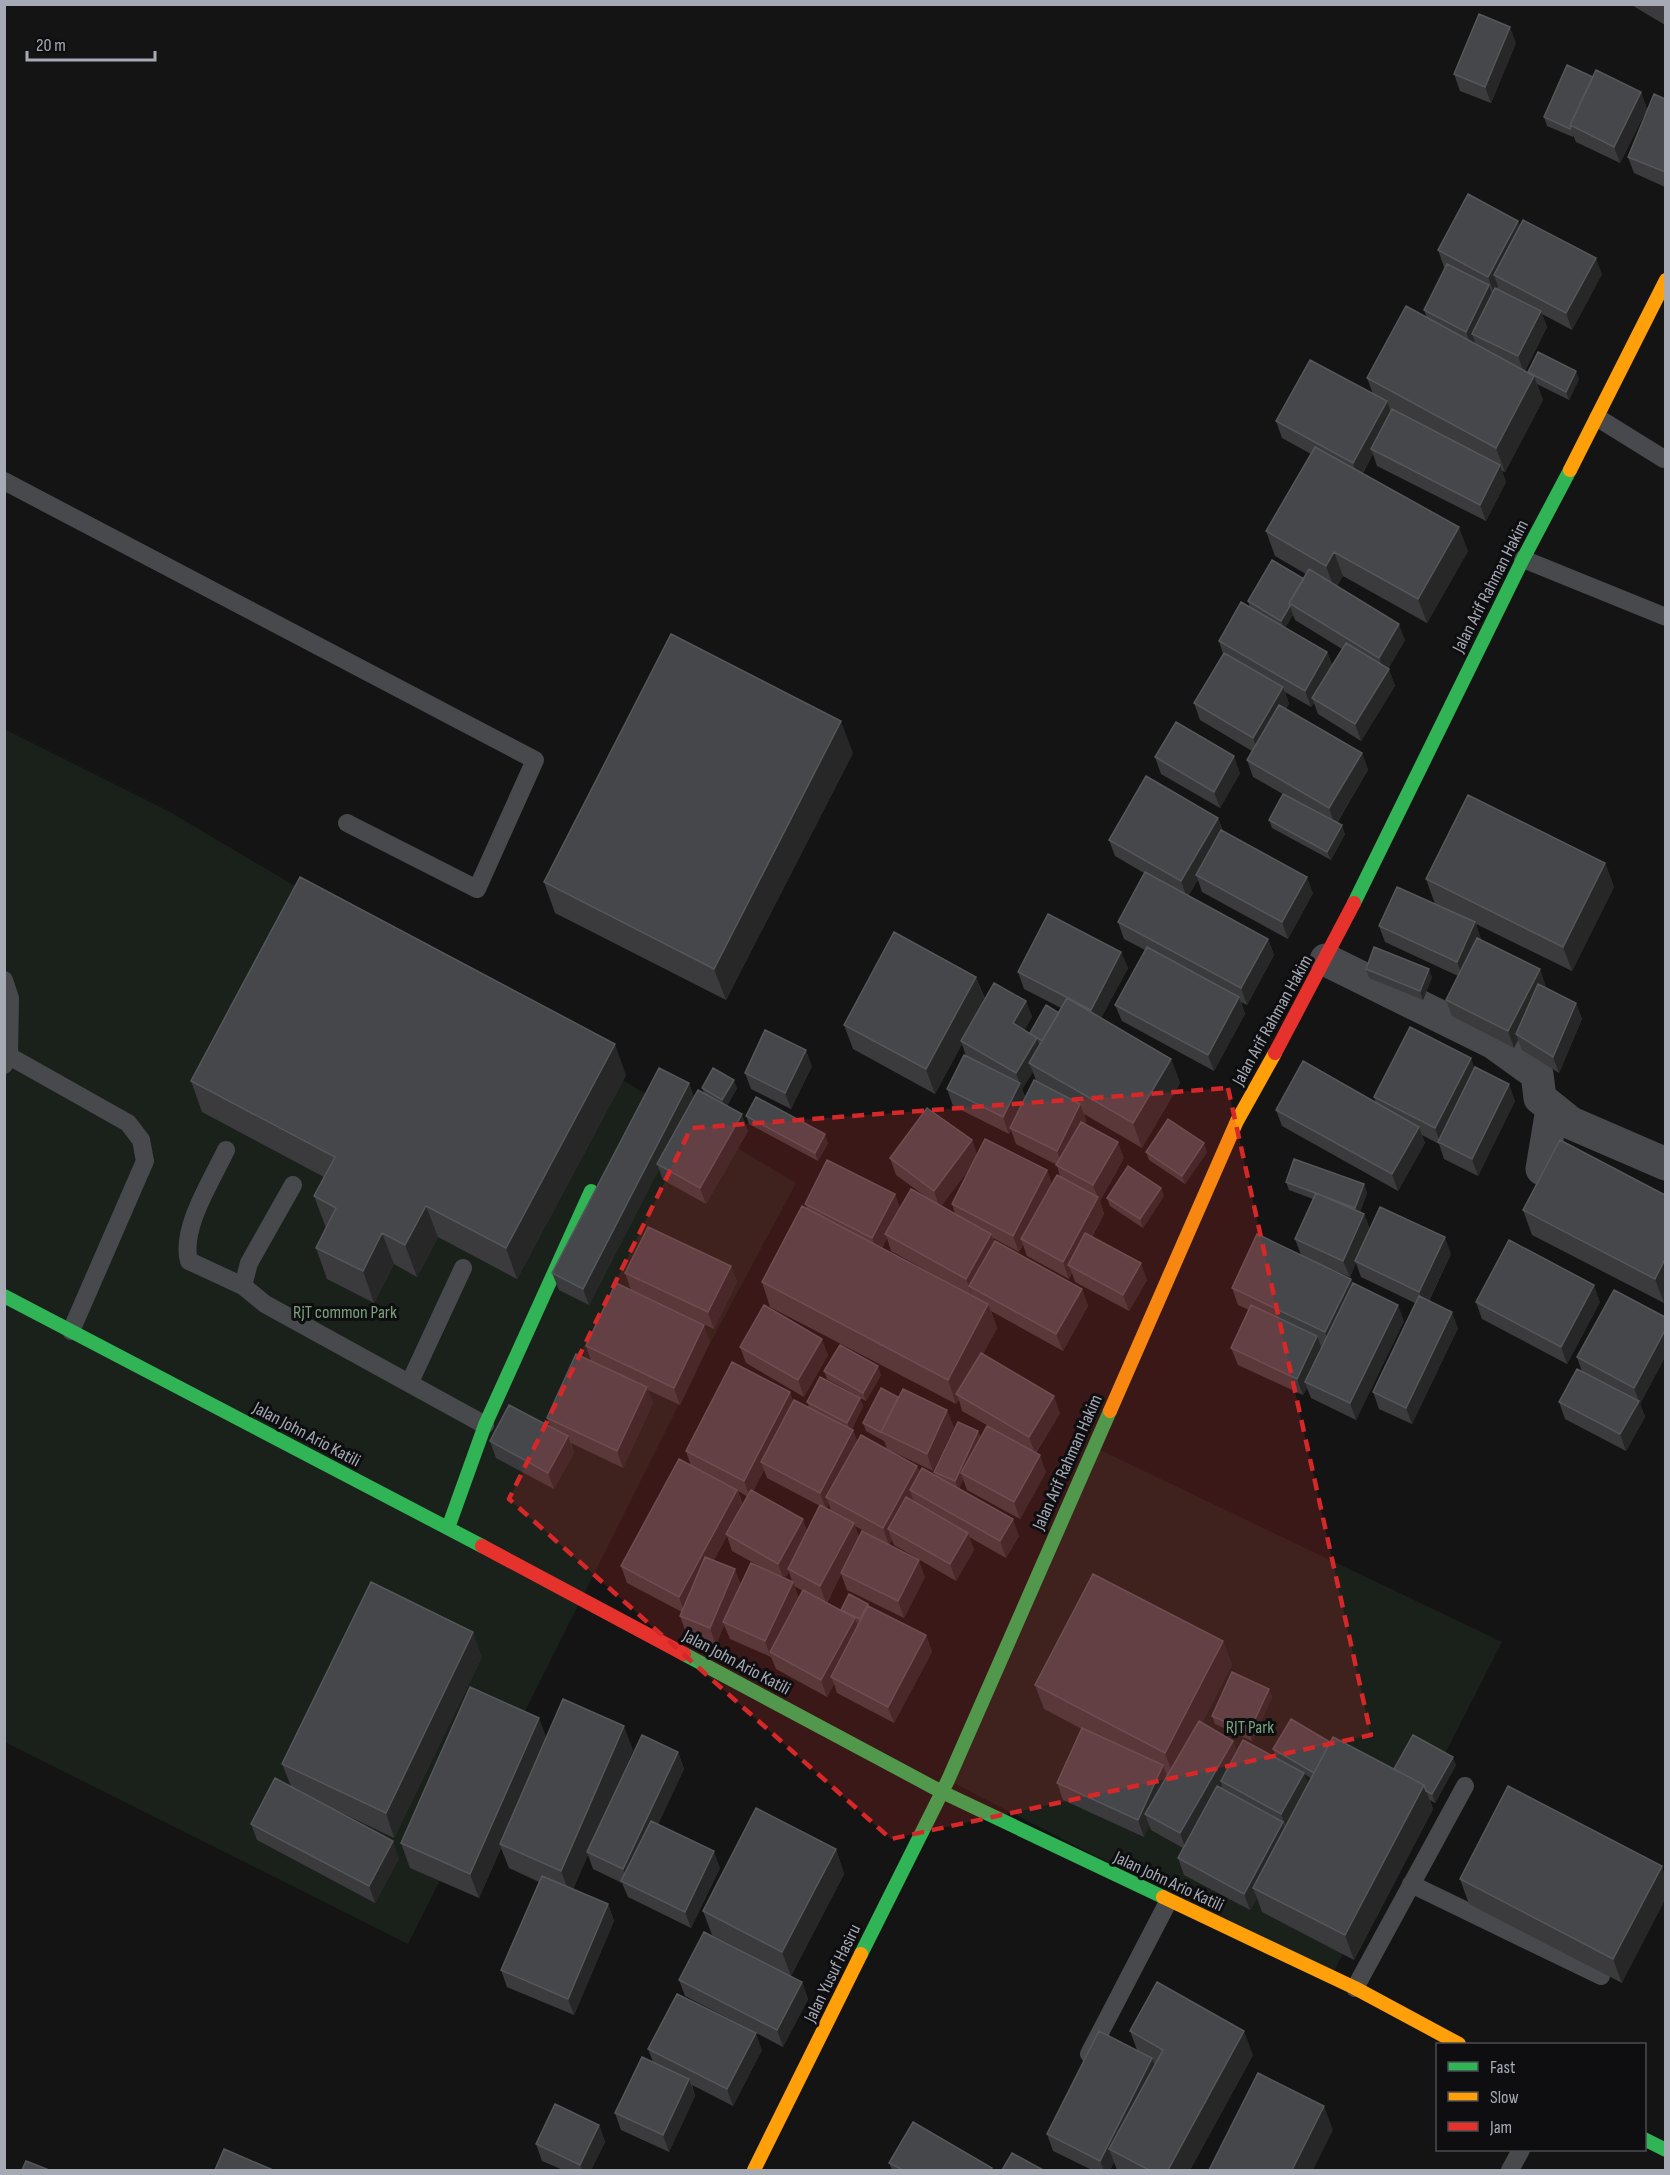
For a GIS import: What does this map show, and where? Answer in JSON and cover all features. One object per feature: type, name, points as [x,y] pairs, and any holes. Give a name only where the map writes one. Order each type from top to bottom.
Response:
[{"type":"main road","name":"Jalan Arif Rahman Hakim","points":[[942,1792],[1237,1121],[1326,960],[1523,559],[1598,418],[1665,280]]},
{"type":"main road","points":[[448,1528],[486,1425],[591,1191]]},
{"type":"main road","name":"Jalan John Ario Katili","points":[[4,1296],[448,1528],[942,1792],[1168,1902],[1354,1988],[1458,2043]]},
{"type":"main road","name":"Jalan Yusuf Hasiru","points":[[754,2170],[942,1792]]},
{"type":"main road","points":[[1646,2140],[1665,2150]]},
{"type":"street","points":[[1326,960],[1494,1043],[1537,1074],[1540,1098],[1571,1123],[1665,1164]]},
{"type":"street","points":[[1542,1169],[1552,1109]]},
{"type":"lane","points":[[1598,418],[1664,459]]},
{"type":"lane","points":[[4,481],[535,760],[477,889],[347,823]]},
{"type":"lane","points":[[1523,559],[1665,617]]},
{"type":"lane","points":[[4,980],[10,998],[7,1060],[128,1123],[141,1140],[145,1161],[71,1331]]},
{"type":"lane","points":[[226,1150],[188,1233],[185,1249],[189,1261],[243,1286],[264,1304],[486,1425]]},
{"type":"lane","points":[[243,1286],[249,1263],[293,1185]]},
{"type":"lane","points":[[410,1382],[463,1268]]},
{"type":"lane","points":[[1354,1988],[1465,1786]]},
{"type":"lane","points":[[1412,1884],[1601,1976]]},
{"type":"lane","points":[[1081,2069],[1168,1902]]},
{"type":"lane","points":[[1510,2170],[1520,2151]]},
{"type":"highlighted area","points":[[1228,1088],[1371,1735],[891,1839],[509,1499],[691,1128]]},
{"type":"green space","name":"RjT common Park","points":[[4,729],[170,812],[796,1183],[705,1353],[408,1944],[5,1742]]},
{"type":"green space","name":"RJT Park","points":[[1098,1449],[1502,1642],[1331,1977],[948,1780]]},
{"type":"building","points":[[1479,14],[1510,27],[1485,87],[1454,74]]},
{"type":"building","points":[[1567,65],[1593,77],[1570,129],[1544,117]]},
{"type":"building","points":[[1596,70],[1641,92],[1614,147],[1570,125]]},
{"type":"building","points":[[1654,94],[1665,99],[1665,172],[1628,157]]},
{"type":"building","points":[[1468,194],[1518,221],[1488,277],[1438,250]]},
{"type":"building","points":[[1523,220],[1596,258],[1566,313],[1494,275]]},
{"type":"building","points":[[1447,264],[1489,285],[1466,332],[1424,310]]},
{"type":"building","points":[[1495,288],[1541,311],[1518,356],[1472,334]]},
{"type":"building","points":[[1406,306],[1534,376],[1496,448],[1367,378]]},
{"type":"building","points":[[1538,352],[1576,371],[1566,392],[1528,372]]},
{"type":"building","points":[[1310,360],[1387,401],[1353,463],[1276,421]]},
{"type":"building","points":[[1392,409],[1500,465],[1480,505],[1371,449]]},
{"type":"building","points":[[1315,447],[1459,527],[1418,599],[1334,552],[1326,566],[1266,531]]},
{"type":"building","points":[[1272,560],[1304,579],[1281,621],[1248,601]]},
{"type":"building","points":[[1309,569],[1399,624],[1379,658],[1289,603]]},
{"type":"building","points":[[1241,602],[1327,652],[1305,691],[1219,641]]},
{"type":"building","points":[[671,634],[841,721],[714,969],[544,882]]},
{"type":"building","points":[[1346,643],[1389,669],[1355,724],[1312,698]]},
{"type":"building","points":[[1224,653],[1283,687],[1253,738],[1194,703]]},
{"type":"building","points":[[1279,705],[1362,753],[1329,808],[1247,760]]},
{"type":"building","points":[[1176,722],[1234,756],[1214,792],[1155,757]]},
{"type":"building","points":[[1146,776],[1218,818],[1181,881],[1109,840]]},
{"type":"building","points":[[1283,794],[1342,825],[1327,852],[1269,820]]},
{"type":"building","points":[[1468,795],[1605,863],[1563,947],[1426,879]]},
{"type":"building","points":[[1221,830],[1307,877],[1282,922],[1196,875]]},
{"type":"building","points":[[1145,872],[1268,939],[1241,988],[1118,922]]},
{"type":"building","points":[[300,877],[615,1044],[506,1248],[426,1206],[405,1245],[382,1233],[363,1271],[316,1248],[336,1208],[314,1196],[335,1157],[191,1081]]},
{"type":"building","points":[[1397,887],[1475,922],[1457,962],[1379,926]]},
{"type":"building","points":[[1048,914],[1121,952],[1091,1010],[1018,972]]},
{"type":"building","points":[[894,932],[976,977],[926,1069],[844,1025]]},
{"type":"building","points":[[1477,938],[1540,969],[1508,1031],[1446,1000]]},
{"type":"building","points":[[1147,947],[1239,997],[1208,1055],[1115,1005]]},
{"type":"building","points":[[1374,947],[1429,969],[1420,991],[1366,969]]},
{"type":"building","points":[[994,983],[1026,1001],[1013,1023],[1037,1038],[1016,1073],[961,1041]]},
{"type":"building","points":[[1538,984],[1576,1003],[1553,1057],[1516,1034]]},
{"type":"building","points":[[1067,998],[1171,1059],[1133,1123],[1029,1063]]},
{"type":"building","points":[[1046,1005],[1059,1013],[1042,1041],[1030,1033]]},
{"type":"building","points":[[1410,1027],[1471,1058],[1435,1128],[1374,1097]]},
{"type":"building","points":[[765,1030],[806,1050],[785,1093],[745,1073]]},
{"type":"building","points":[[964,1055],[1020,1083],[1003,1117],[947,1089]]},
{"type":"building","points":[[1303,1061],[1419,1127],[1392,1174],[1276,1110]]},
{"type":"building","points":[[1475,1067],[1509,1084],[1472,1159],[1438,1142]]},
{"type":"building","points":[[659,1068],[689,1083],[583,1289],[552,1273]]},
{"type":"building","points":[[713,1068],[734,1080],[722,1100],[702,1088]]},
{"type":"building","points":[[1034,1080],[1080,1104],[1057,1151],[1010,1128]]},
{"type":"building","points":[[698,1090],[742,1114],[700,1188],[657,1164]]},
{"type":"building","points":[[756,1097],[825,1134],[815,1153],[746,1116]]},
{"type":"building","points":[[927,1108],[972,1140],[934,1191],[890,1158]]},
{"type":"building","points":[[1168,1119],[1204,1143],[1182,1176],[1146,1152]]},
{"type":"building","points":[[1081,1122],[1118,1142],[1093,1185],[1056,1165]]},
{"type":"building","points":[[985,1139],[1047,1170],[1013,1236],[952,1204]]},
{"type":"building","points":[[1560,1140],[1665,1195],[1665,1259],[1655,1279],[1523,1210]]},
{"type":"building","points":[[1294,1159],[1364,1184],[1355,1208],[1286,1182]]},
{"type":"building","points":[[827,1160],[895,1194],[872,1238],[805,1204]]},
{"type":"building","points":[[1128,1166],[1161,1188],[1140,1219],[1107,1198]]},
{"type":"building","points":[[1057,1175],[1098,1197],[1063,1262],[1021,1239]]},
{"type":"building","points":[[911,1189],[991,1234],[966,1279],[885,1234]]},
{"type":"building","points":[[1316,1193],[1364,1214],[1343,1261],[1295,1239]]},
{"type":"building","points":[[802,1206],[988,1304],[948,1380],[762,1282]]},
{"type":"building","points":[[1380,1207],[1445,1237],[1419,1292],[1355,1261]]},
{"type":"building","points":[[648,1227],[731,1266],[708,1312],[625,1273]]},
{"type":"building","points":[[1085,1233],[1141,1263],[1123,1295],[1068,1265]]},
{"type":"building","points":[[1257,1234],[1351,1279],[1325,1332],[1232,1288]]},
{"type":"building","points":[[1509,1240],[1594,1285],[1561,1347],[1476,1302]]},
{"type":"building","points":[[995,1241],[1082,1289],[1056,1334],[969,1286]]},
{"type":"building","points":[[616,1283],[704,1325],[674,1388],[586,1346]]},
{"type":"building","points":[[1353,1283],[1398,1305],[1350,1403],[1305,1382]]},
{"type":"building","points":[[1614,1290],[1665,1317],[1665,1330],[1634,1388],[1577,1357]]},
{"type":"building","points":[[1419,1296],[1452,1312],[1406,1408],[1373,1392]]},
{"type":"building","points":[[764,1305],[822,1339],[798,1380],[740,1347]]},
{"type":"building","points":[[1251,1305],[1317,1336],[1297,1379],[1231,1348]]},
{"type":"building","points":[[840,1345],[878,1366],[863,1393],[824,1371]]},
{"type":"building","points":[[981,1353],[1054,1396],[1029,1437],[956,1394]]},
{"type":"building","points":[[576,1354],[647,1387],[617,1451],[547,1418]]},
{"type":"building","points":[[732,1362],[790,1392],[744,1481],[686,1451]]},
{"type":"building","points":[[1577,1369],[1639,1401],[1620,1434],[1559,1402]]},
{"type":"building","points":[[820,1377],[860,1398],[847,1423],[807,1402]]},
{"type":"building","points":[[881,1388],[898,1397],[882,1433],[863,1423]]},
{"type":"building","points":[[903,1389],[947,1410],[927,1454],[881,1432]]},
{"type":"building","points":[[794,1400],[853,1430],[820,1493],[761,1462]]},
{"type":"building","points":[[509,1405],[568,1436],[548,1473],[490,1441]]},
{"type":"building","points":[[958,1422],[978,1431],[955,1481],[934,1472]]},
{"type":"building","points":[[987,1426],[1040,1455],[1014,1502],[961,1473]]},
{"type":"building","points":[[861,1435],[917,1466],[883,1528],[826,1497]]},
{"type":"building","points":[[679,1459],[737,1490],[679,1597],[621,1566]]},
{"type":"building","points":[[922,1468],[1013,1519],[1000,1541],[910,1490]]},
{"type":"building","points":[[751,1490],[803,1519],[778,1564],[726,1534]]},
{"type":"building","points":[[906,1497],[968,1533],[950,1564],[888,1529]]},
{"type":"building","points":[[820,1505],[854,1523],[820,1586],[788,1569]]},
{"type":"building","points":[[862,1531],[919,1560],[898,1601],[841,1573]]},
{"type":"building","points":[[705,1557],[735,1569],[710,1628],[680,1616]]},
{"type":"building","points":[[751,1563],[793,1582],[765,1641],[723,1622]]},
{"type":"building","points":[[1093,1574],[1223,1641],[1165,1753],[1035,1685]]},
{"type":"building","points":[[371,1582],[473,1632],[386,1813],[282,1764]]},
{"type":"building","points":[[803,1590],[855,1618],[821,1680],[770,1652]]},
{"type":"building","points":[[849,1594],[868,1604],[860,1619],[841,1610]]},
{"type":"building","points":[[868,1606],[926,1635],[888,1707],[831,1677]]},
{"type":"building","points":[[1232,1672],[1269,1689],[1249,1732],[1212,1716]]},
{"type":"building","points":[[470,1687],[539,1718],[470,1874],[401,1843]]},
{"type":"building","points":[[563,1699],[624,1726],[561,1871],[500,1844]]},
{"type":"building","points":[[1291,1719],[1330,1742],[1314,1773],[1273,1749]]},
{"type":"building","points":[[1199,1721],[1233,1741],[1180,1833],[1145,1814]]},
{"type":"building","points":[[1082,1728],[1163,1765],[1138,1820],[1057,1783]]},
{"type":"building","points":[[642,1735],[678,1752],[623,1869],[587,1852]]},
{"type":"building","points":[[1413,1735],[1453,1757],[1432,1794],[1426,1791],[1424,1785],[1394,1769]]},
{"type":"building","points":[[1333,1737],[1424,1785],[1345,1935],[1253,1888]]},
{"type":"building","points":[[1243,1740],[1304,1773],[1281,1814],[1221,1781]]},
{"type":"building","points":[[275,1778],[393,1841],[369,1886],[251,1824]]},
{"type":"building","points":[[1217,1786],[1283,1822],[1244,1894],[1178,1858]]},
{"type":"building","points":[[1508,1786],[1662,1866],[1613,1959],[1460,1879]]},
{"type":"building","points":[[756,1808],[836,1849],[782,1952],[703,1911]]},
{"type":"building","points":[[651,1821],[714,1851],[685,1912],[621,1881]]},
{"type":"building","points":[[542,1876],[608,1904],[568,1999],[501,1970]]},
{"type":"building","points":[[704,1932],[802,1982],[777,2030],[679,1980]]},
{"type":"building","points":[[1157,1982],[1244,2031],[1168,2170],[1149,2170],[1109,2149],[1163,2050],[1130,2031]]},
{"type":"building","points":[[677,1994],[756,2033],[727,2089],[648,2049]]},
{"type":"building","points":[[1099,2031],[1152,2058],[1100,2161],[1047,2134]]},
{"type":"building","points":[[642,2057],[689,2079],[663,2135],[615,2113]]},
{"type":"building","points":[[1258,2073],[1324,2106],[1292,2170],[1209,2170]]},
{"type":"building","points":[[555,2104],[599,2125],[580,2165],[536,2144]]},
{"type":"building","points":[[913,2122],[992,2168],[991,2170],[903,2170],[889,2163]]},
{"type":"building","points":[[224,2149],[273,2170],[215,2170]]},
{"type":"building","points":[[1012,2153],[1043,2170],[1002,2170]]},
{"type":"building","points":[[26,2161],[49,2170],[22,2170]]},
{"type":"traffic: fast","points":[[1354,903],[1523,559],[1570,470]]},
{"type":"traffic: fast","points":[[448,1528],[485,1425],[591,1191]]},
{"type":"traffic: fast","points":[[4,1296],[482,1546]]},
{"type":"traffic: fast","points":[[861,1954],[948,1780],[1110,1411]]},
{"type":"traffic: fast","points":[[684,1654],[942,1792],[1163,1897]]},
{"type":"traffic: fast","points":[[1646,2140],[1666,2150]]},
{"type":"traffic: slow","points":[[1570,470],[1666,280]]},
{"type":"traffic: slow","points":[[1110,1411],[1237,1121],[1275,1053]]},
{"type":"traffic: slow","points":[[1163,1897],[1355,1988],[1457,2043]]},
{"type":"traffic: slow","points":[[754,2170],[861,1954]]},
{"type":"traffic: jam","points":[[1275,1053],[1354,903]]},
{"type":"traffic: jam","points":[[482,1546],[684,1654]]}]
